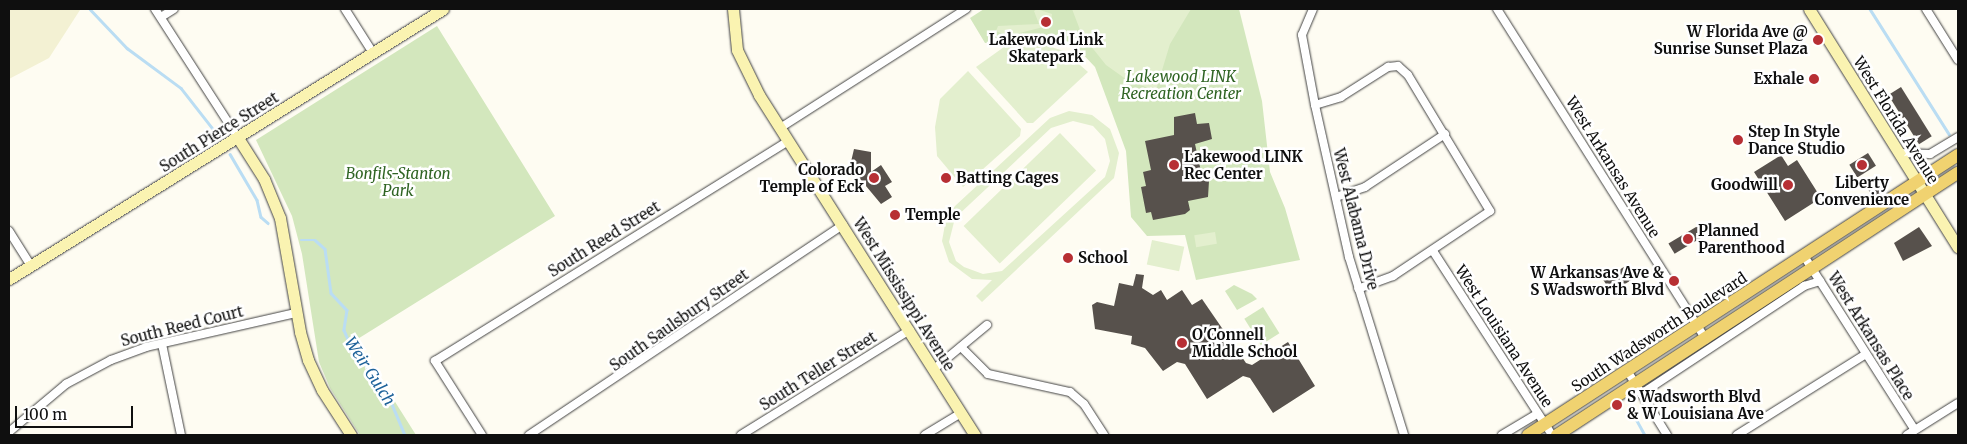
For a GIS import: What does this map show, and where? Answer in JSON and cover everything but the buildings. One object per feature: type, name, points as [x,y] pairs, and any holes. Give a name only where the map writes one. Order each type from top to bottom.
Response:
[{"type":"main road","name":"South Wadsworth Boulevard","points":[[1528,435],[1548,430],[1628,372],[1958,155]]},
{"type":"main road","name":"South Wadsworth Boulevard","points":[[1557,435],[1638,389],[1706,340],[1958,173]]},
{"type":"street","points":[[155,9],[264,179],[280,218],[296,313],[317,381],[351,435]]},
{"type":"street","points":[[161,17],[174,9]]},
{"type":"street","points":[[345,9],[373,53]]},
{"type":"street","name":"South Pierce Street","points":[[9,279],[443,9]]},
{"type":"street","name":"West Mississippi Avenue","points":[[733,9],[734,36],[742,62],[780,128],[975,435]]},
{"type":"street","name":"West Alabama Drive","points":[[1313,9],[1302,35],[1315,105],[1358,289],[1404,435]]},
{"type":"street","name":"West Arkansas Avenue","points":[[1497,9],[1706,340]]},
{"type":"street","name":"West Florida Avenue","points":[[1809,9],[1958,247]]},
{"type":"street","points":[[1926,9],[1958,60]]},
{"type":"street","points":[[780,128],[963,10]]},
{"type":"street","points":[[1315,105],[1340,97],[1388,66],[1398,66],[1408,75],[1490,211],[1393,276],[1358,289]]},
{"type":"street","points":[[1336,197],[1365,187],[1445,134]]},
{"type":"street","points":[[1900,153],[1918,156],[1933,153],[1958,137]]},
{"type":"street","name":"South Reed Street","points":[[482,435],[435,361],[788,140]]},
{"type":"street","name":"South Saulsbury Street","points":[[529,435],[843,225]]},
{"type":"street","points":[[9,230],[31,266]]},
{"type":"street","name":"West Louisiana Avenue","points":[[1433,251],[1548,430]]},
{"type":"street","name":"West Arkansas Place","points":[[1804,256],[1914,430]]},
{"type":"street","name":"South Wadsworth Boulevard","points":[[1638,389],[1804,286],[1820,281]]},
{"type":"street","name":"South Reed Court","points":[[9,432],[80,375],[118,356],[296,313]]},
{"type":"street","points":[[934,369],[987,325]]},
{"type":"street","name":"South Teller Street","points":[[741,435],[910,330]]},
{"type":"street","points":[[162,344],[181,435]]},
{"type":"street","points":[[961,347],[988,374],[1070,392],[1084,404],[1104,435]]},
{"type":"street","points":[[1737,435],[1866,354]]},
{"type":"street","points":[[1628,372],[1667,435]]},
{"type":"street","points":[[1907,435],[1958,403]]},
{"type":"street","points":[[925,435],[961,413]]},
{"type":"street","points":[[1502,435],[1537,414]]},
{"type":"shaded area","points":[[9,9],[80,10],[49,58],[9,79]]},
{"type":"green space","name":"Lakewood LINK Recreation Center","points":[[984,9],[1239,9],[1262,101],[1270,172],[1285,208],[1300,260],[1196,280],[1185,235],[1147,236],[1131,217],[1126,151],[1095,67],[1077,48],[1056,38],[985,43],[970,18]]},
{"type":"green space","name":"Lakewood Link Skatepark","points":[[1037,9],[1052,14],[1051,25],[1008,36],[996,31],[998,26],[1039,24],[1034,11]]},
{"type":"green space","points":[[1072,9],[1191,9],[1170,44],[1156,90],[1130,82],[1106,65],[1082,35]]},
{"type":"green space","name":"Bonfils-Stanton Park","points":[[437,26],[555,216],[356,340],[416,435],[360,435],[330,388],[319,362],[302,254],[292,216],[256,140]]},
{"type":"green space","points":[[1035,42],[1064,51],[1088,72],[1033,123],[1027,123],[976,67],[1004,47]]},
{"type":"green space","points":[[968,71],[1021,129],[1020,136],[963,187],[937,156],[935,127],[940,99]]},
{"type":"green space","points":[[1069,111],[1092,115],[1110,129],[1119,153],[1114,178],[982,302],[976,296],[992,280],[972,279],[949,262],[942,241],[946,219],[955,206],[1050,118]],"holes":[[[1073,121],[1093,126],[1105,139],[1110,161],[1105,177],[1002,271],[983,274],[964,267],[956,261],[949,242],[955,218],[1051,128]]]},
{"type":"green space","points":[[1060,133],[1096,170],[1000,263],[964,226]]},
{"type":"green space","points":[[1215,232],[1217,244],[1196,247],[1194,235]]},
{"type":"green space","points":[[1152,240],[1184,247],[1179,271],[1147,264]]},
{"type":"green space","points":[[1234,285],[1252,294],[1257,299],[1237,310],[1225,291]]},
{"type":"green space","points":[[1263,307],[1279,333],[1261,345],[1244,319]]},
{"type":"waterway","name":"Weir Gulch","points":[[90,9],[127,48],[181,88],[220,138]]},
{"type":"waterway","points":[[1870,9],[1949,134]]},
{"type":"waterway","name":"Weir Gulch","points":[[230,154],[257,200],[261,217],[268,223]]},
{"type":"waterway","name":"Weir Gulch","points":[[301,240],[315,240],[325,249],[331,293],[347,310],[344,330],[349,342],[361,355],[372,378],[389,397],[405,435]]},
{"type":"waterway","points":[[1630,408],[1645,435]]},
{"type":"place","name":"Lakewood Link Skatepark","points":[[1046,22]]},
{"type":"place","name":"W Florida Ave @ Sunrise Sunset Plaza","points":[[1818,40]]},
{"type":"place","name":"Exhale","points":[[1814,79]]},
{"type":"place","name":"Step In Style Dance Studio","points":[[1738,140]]},
{"type":"place","name":"Lakewood LINK Rec Center","points":[[1174,165]]},
{"type":"place","name":"Liberty Convenience","points":[[1862,165]]},
{"type":"place","name":"Colorado Temple of Eck","points":[[874,178]]},
{"type":"place","name":"Batting Cages","points":[[946,178]]},
{"type":"place","name":"Goodwill","points":[[1788,185]]},
{"type":"place","name":"Temple","points":[[895,215]]},
{"type":"place","name":"Planned Parenthood","points":[[1688,239]]},
{"type":"place","name":"School","points":[[1068,258]]},
{"type":"place","name":"W Arkansas Ave & S Wadsworth Blvd","points":[[1674,281]]},
{"type":"place","name":"O'Connell Middle School","points":[[1182,343]]},
{"type":"place","name":"S Wadsworth Blvd & W Louisiana Ave","points":[[1617,405]]}]
